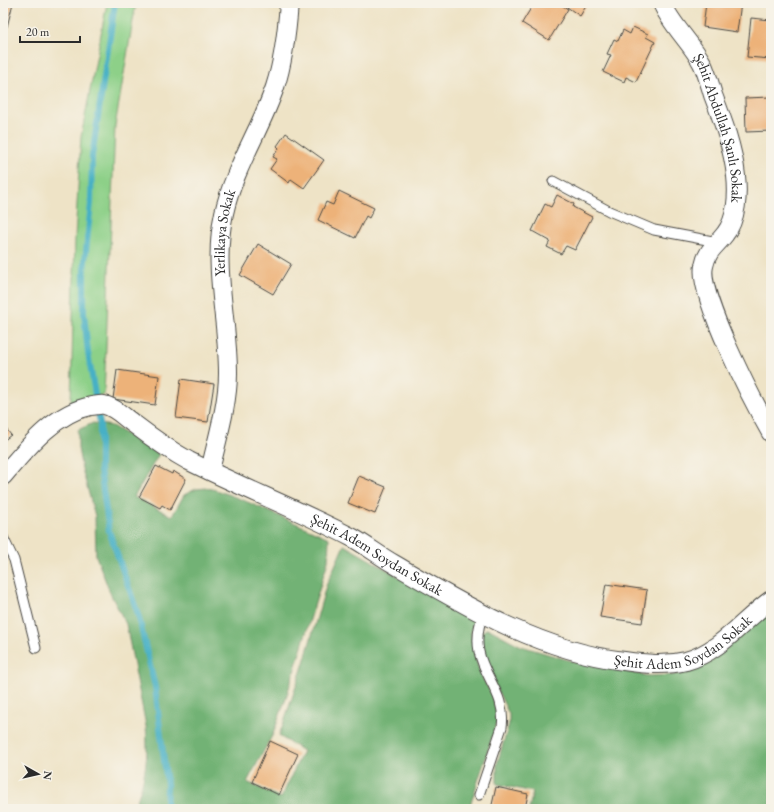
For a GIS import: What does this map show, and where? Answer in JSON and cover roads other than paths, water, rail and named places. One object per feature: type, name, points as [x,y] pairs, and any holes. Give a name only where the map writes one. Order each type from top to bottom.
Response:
[{"type":"street","name":"Yerlikaya Sokak","points":[[210,471],[228,375],[227,343],[218,266],[219,242],[224,212],[242,161],[276,86],[282,61],[290,3]]},
{"type":"street","name":"Şehit Abdullah Şanlı Sokak","points":[[662,3],[702,64],[732,149],[736,177],[736,201],[733,219],[726,233],[710,249],[703,267],[705,285],[716,320],[754,402],[771,433]]},
{"type":"street","name":"Şehit Adem Soydan Sokak","points":[[3,476],[40,435],[67,414],[82,408],[103,404],[112,408],[171,451],[210,471],[355,539],[392,563],[483,614],[549,644],[584,654],[647,664],[670,664],[688,660],[707,653],[730,636],[756,610],[771,600]]},
{"type":"lane","points":[[553,181],[609,211],[654,230],[718,242]]},
{"type":"lane","points":[[3,537],[14,560],[36,648]]},
{"type":"lane","points":[[479,795],[502,727],[503,717],[501,704],[482,665],[478,650],[477,633],[483,614]]},
{"type":"waterway","points":[[115,3],[92,156],[91,203],[84,271],[84,314],[88,353],[100,424],[100,469],[109,531],[138,614],[155,687],[167,785],[166,809]]}]
